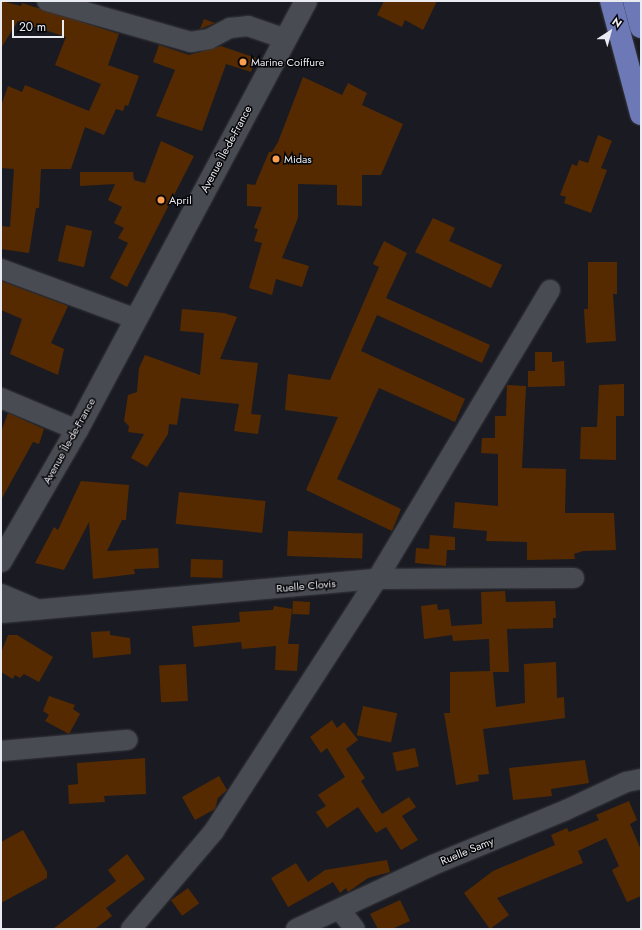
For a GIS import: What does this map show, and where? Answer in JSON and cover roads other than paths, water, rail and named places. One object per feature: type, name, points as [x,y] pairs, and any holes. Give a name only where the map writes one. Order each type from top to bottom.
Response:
[{"type":"highway","points":[[611,1],[641,114]]},
{"type":"highway","points":[[634,1],[641,27]]},
{"type":"street","points":[[47,1],[191,42],[209,39],[230,28],[248,26],[285,39]]},
{"type":"street","name":"Avenue Île-de-France","points":[[1,562],[77,430],[306,1]]},
{"type":"street","points":[[1,269],[136,319]]},
{"type":"street","points":[[131,929],[214,831],[377,579],[550,290]]},
{"type":"street","points":[[1,398],[77,430]]},
{"type":"street","name":"Ruelle Clovis","points":[[1,613],[377,579],[574,578]]},
{"type":"street","name":"Ruelle Clovis","points":[[1,594],[38,610]]},
{"type":"street","points":[[1,751],[128,740]]},
{"type":"street","name":"Ruelle Samy","points":[[296,929],[340,910],[433,865],[566,810],[626,782],[641,779]]},
{"type":"street","points":[[340,910],[355,929]]},
{"type":"place","name":"Marine Coiffure","points":[[243,62]]},
{"type":"place","name":"Midas","points":[[276,159]]},
{"type":"place","name":"April","points":[[161,200]]}]
